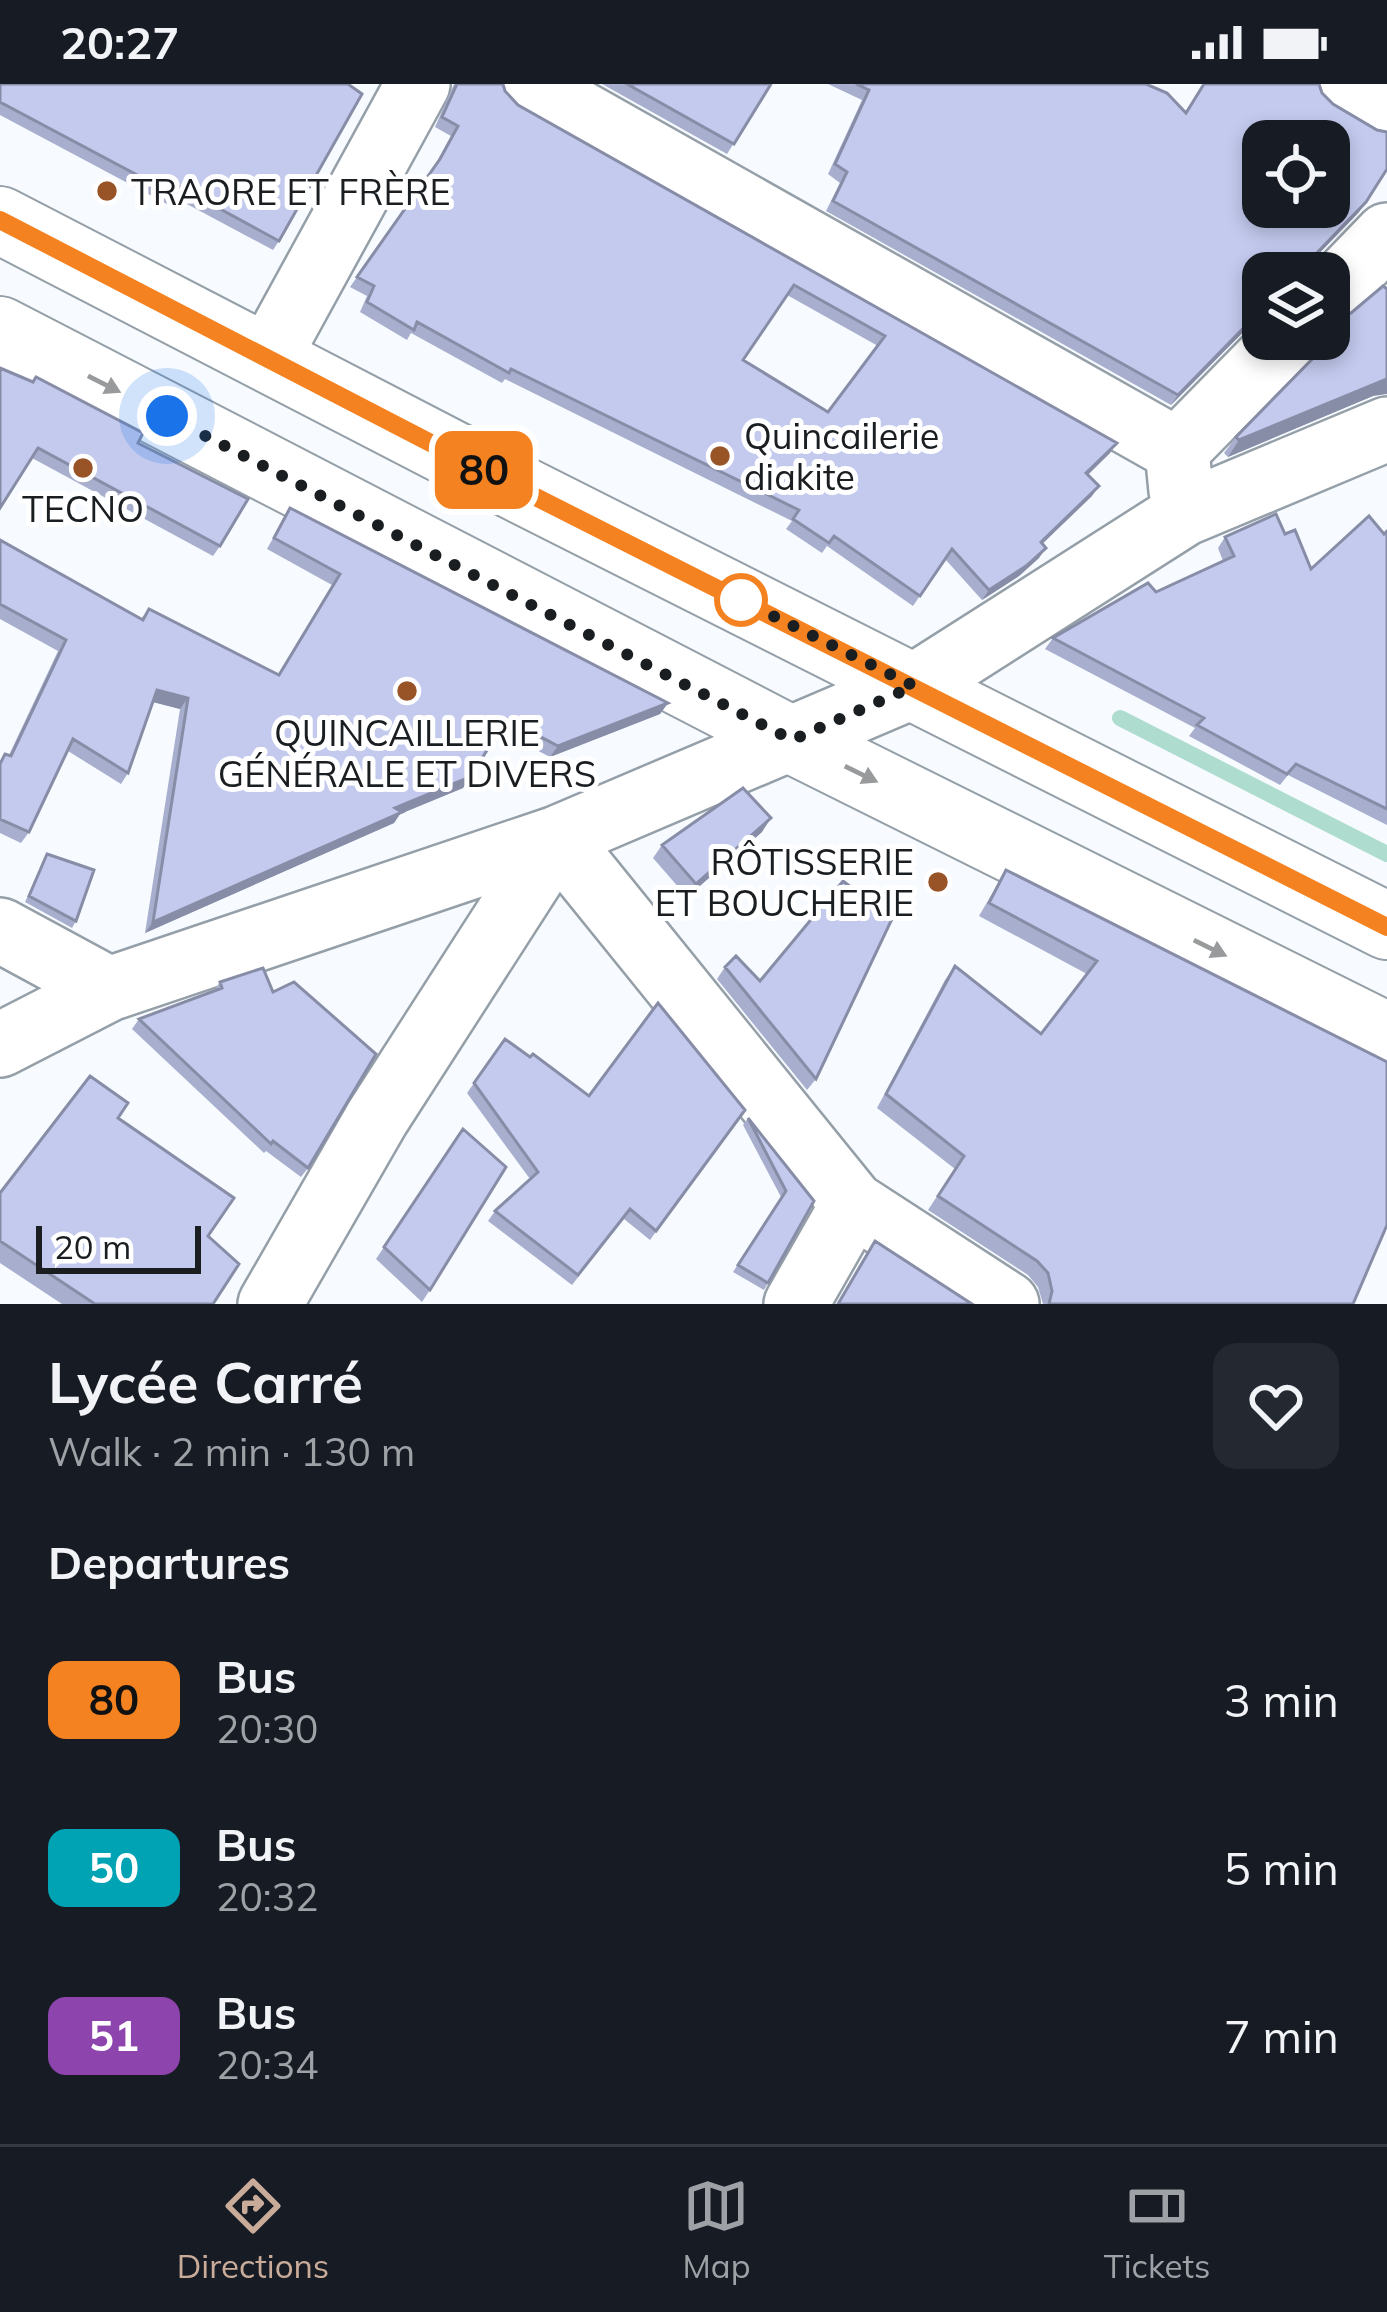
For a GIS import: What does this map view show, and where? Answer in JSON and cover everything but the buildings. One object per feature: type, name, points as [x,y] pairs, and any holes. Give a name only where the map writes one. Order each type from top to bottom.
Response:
[{"type":"main road","points":[[0,220],[508,483],[1387,926]]},
{"type":"main road","points":[[0,330],[792,740],[1387,1036]]},
{"type":"street","points":[[269,356],[418,84]]},
{"type":"street","points":[[530,84],[1177,450]]},
{"type":"street","points":[[1350,273],[1387,235]]},
{"type":"street","points":[[1177,450],[1265,360]]},
{"type":"street","points":[[0,1046],[110,989],[557,838],[914,686],[1184,514],[1387,429]]},
{"type":"street","points":[[1177,450],[1184,514]]},
{"type":"street","points":[[557,838],[853,1204],[1006,1304]]},
{"type":"street","points":[[270,1304],[377,1118],[557,838]]},
{"type":"street","points":[[0,930],[110,989]]},
{"type":"street","points":[[796,1304],[853,1204]]},
{"type":"waterway","points":[[1120,718],[1387,854]]},
{"type":"bus line","name":"80","points":[[0,220],[508,483],[1387,927]]},
{"type":"place","name":"TRAORE ET FRÈRE","points":[[107,191]]},
{"type":"place","name":"Quincailerie diakite","points":[[720,456]]},
{"type":"place","name":"TECNO","points":[[83,468]]},
{"type":"place","name":"QUINCAILLERIE GÉNÉRALE ET DIVERS","points":[[407,691]]},
{"type":"place","name":"RÔTISSERIE ET BOUCHERIE","points":[[938,882]]},
{"type":"route","points":[[167,416],[792,740],[914,686],[741,600]]}]
